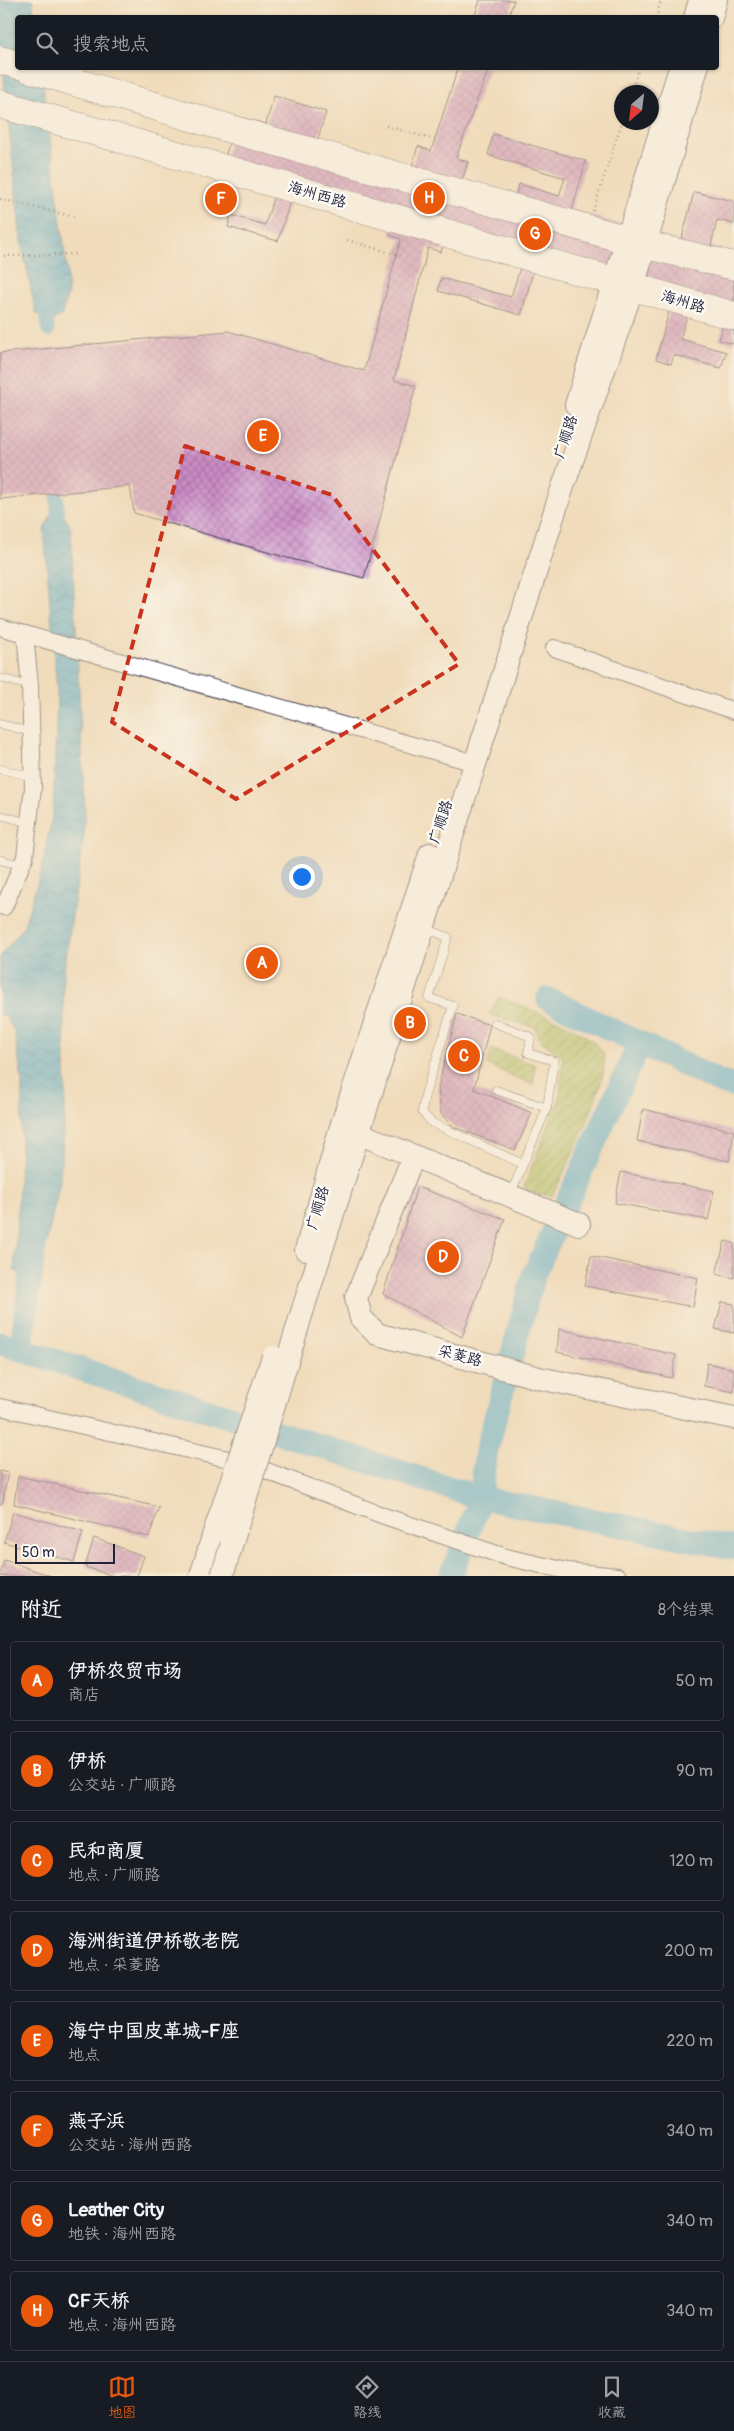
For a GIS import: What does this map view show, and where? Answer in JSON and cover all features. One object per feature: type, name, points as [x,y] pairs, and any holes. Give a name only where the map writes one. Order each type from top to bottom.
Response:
[{"type":"highway","points":[[0,60],[15,64]]},
{"type":"highway","points":[[36,70],[251,134],[635,242],[734,266]]},
{"type":"highway","name":"海州西路","points":[[0,104],[624,284]]},
{"type":"highway","name":"海州路","points":[[624,284],[734,316]]},
{"type":"main road","points":[[696,15],[700,0]]},
{"type":"main road","points":[[712,15],[716,0]]},
{"type":"main road","name":"广顺路","points":[[201,1576],[214,1533],[358,1133],[416,926],[468,761],[559,498],[624,284],[679,70]]},
{"type":"main road","name":"广顺路","points":[[635,242],[696,70]]},
{"type":"main road","name":"广顺路","points":[[298,1304],[340,1130],[416,926]]},
{"type":"main road","points":[[358,1133],[509,1197],[580,1224]]},
{"type":"main road","name":"采菱路","points":[[413,1156],[356,1298],[361,1318],[377,1334],[539,1378],[734,1418]]},
{"type":"main road","points":[[222,1576],[298,1304]]},
{"type":"street","points":[[0,627],[468,761]]},
{"type":"street","points":[[0,906],[4,907],[25,857],[29,823],[32,778],[30,635]]},
{"type":"street","points":[[554,648],[734,711]]},
{"type":"street","points":[[0,1407],[246,1463],[417,1527],[506,1556],[567,1571],[618,1576]]},
{"type":"lane","points":[[0,678],[30,686]]},
{"type":"lane","points":[[0,724],[31,732]]},
{"type":"lane","points":[[0,769],[32,778]]},
{"type":"lane","points":[[0,815],[29,823]]},
{"type":"lane","points":[[0,860],[22,865]]},
{"type":"lane","points":[[416,926],[448,937],[429,998],[453,1006],[425,1095],[422,1112],[432,1123],[523,1164]]},
{"type":"lane","points":[[495,1023],[531,1037],[528,1053],[554,1061],[547,1108],[509,1197]]},
{"type":"lane","points":[[496,1090],[547,1108]]},
{"type":"path","points":[[657,15],[661,0]]},
{"type":"path","points":[[633,85],[638,70]]},
{"type":"path","points":[[386,126],[435,140]]},
{"type":"path","points":[[591,214],[619,130]]},
{"type":"path","points":[[0,199],[75,217]]},
{"type":"path","points":[[347,240],[401,256]]},
{"type":"path","points":[[4,256],[77,254]]},
{"type":"highlighted area","points":[[185,446],[332,495],[459,664],[236,799],[112,722]]},
{"type":"green space","points":[[499,997],[570,1027],[584,1035],[603,1053],[604,1064],[595,1101],[576,1147],[552,1196],[528,1192],[524,1186],[560,1097],[563,1058],[539,1039],[535,1027],[489,1015]]},
{"type":"green space","points":[[491,1049],[535,1065],[533,1085],[487,1065]]},
{"type":"water","points":[[0,0],[33,0],[34,15],[15,15],[15,70],[41,70],[67,269],[68,293],[62,315],[48,323],[36,313],[21,242],[0,41]]},
{"type":"water","points":[[57,503],[71,528],[85,811],[84,835],[63,978],[66,1094],[60,1182],[39,1277],[14,1271],[21,1145],[22,1080],[14,1031],[5,1016],[0,1015],[0,957],[23,928],[41,871],[53,811],[57,693],[44,529]]},
{"type":"building","points":[[480,0],[514,0],[509,15],[475,15]]},
{"type":"building","points":[[457,70],[488,70],[456,158],[468,162],[461,184],[514,200],[519,184],[559,196],[565,178],[488,155],[493,134],[586,161],[572,210],[681,242],[694,192],[734,201],[734,224],[717,220],[711,246],[734,254],[734,344],[719,340],[723,326],[687,316],[680,339],[726,352],[721,368],[674,355],[671,364],[656,359],[670,308],[534,269],[521,315],[438,291],[441,278],[511,297],[521,265],[444,242],[441,252],[428,248],[394,380],[416,386],[364,578],[284,557],[134,513],[130,486],[0,499],[0,353],[228,331],[364,371],[401,239],[390,235],[393,227],[291,198],[278,241],[228,227],[231,215],[265,225],[275,194],[220,178],[236,116],[266,124],[274,96],[326,112],[317,142],[411,169],[418,146],[431,151]]},
{"type":"building","points":[[457,1014],[490,1025],[474,1089],[532,1113],[515,1150],[454,1127],[441,1114],[438,1087]]},
{"type":"building","points":[[643,1109],[734,1131],[729,1161],[637,1141]]},
{"type":"building","points":[[621,1172],[714,1191],[708,1220],[615,1203]]},
{"type":"building","points":[[417,1187],[505,1219],[462,1337],[383,1294]]},
{"type":"building","points":[[725,1241],[734,1243],[734,1278],[716,1274]]},
{"type":"building","points":[[591,1256],[698,1278],[693,1307],[585,1286]]},
{"type":"building","points":[[722,1302],[734,1304],[734,1333],[715,1329]]},
{"type":"building","points":[[559,1329],[676,1355],[672,1378],[557,1352]]},
{"type":"building","points":[[707,1363],[734,1369],[734,1392],[704,1386]]},
{"type":"building","points":[[0,1471],[8,1473],[2,1504],[0,1504]]},
{"type":"building","points":[[18,1476],[159,1507],[149,1537],[14,1504]]},
{"type":"building","points":[[13,1512],[83,1532],[74,1562],[4,1542]]},
{"type":"building","points":[[94,1538],[144,1556],[137,1576],[114,1576],[85,1567]]},
{"type":"building","points":[[4,1560],[51,1576],[0,1576]]},
{"type":"waterway","points":[[46,305],[48,330]]},
{"type":"waterway","points":[[57,498],[58,521]]},
{"type":"waterway","points":[[548,999],[720,1082],[734,1086]]},
{"type":"waterway","points":[[451,1576],[481,1498],[486,1452],[534,1274],[640,1043]]},
{"type":"waterway","points":[[21,1349],[35,1242]]},
{"type":"waterway","points":[[0,1343],[481,1498],[734,1548]]},
{"type":"place","name":"CF天桥","points":[[429,198]]},
{"type":"place","name":"燕子浜","points":[[221,199]]},
{"type":"place","name":"Leather City","points":[[535,234]]},
{"type":"place","name":"海宁中国皮革城-F座","points":[[263,436]]},
{"type":"place","name":"伊桥农贸市场","points":[[262,963]]},
{"type":"place","name":"伊桥","points":[[410,1023]]},
{"type":"place","name":"民和商厦","points":[[464,1056]]},
{"type":"place","name":"海洲街道伊桥敬老院","points":[[443,1257]]}]
